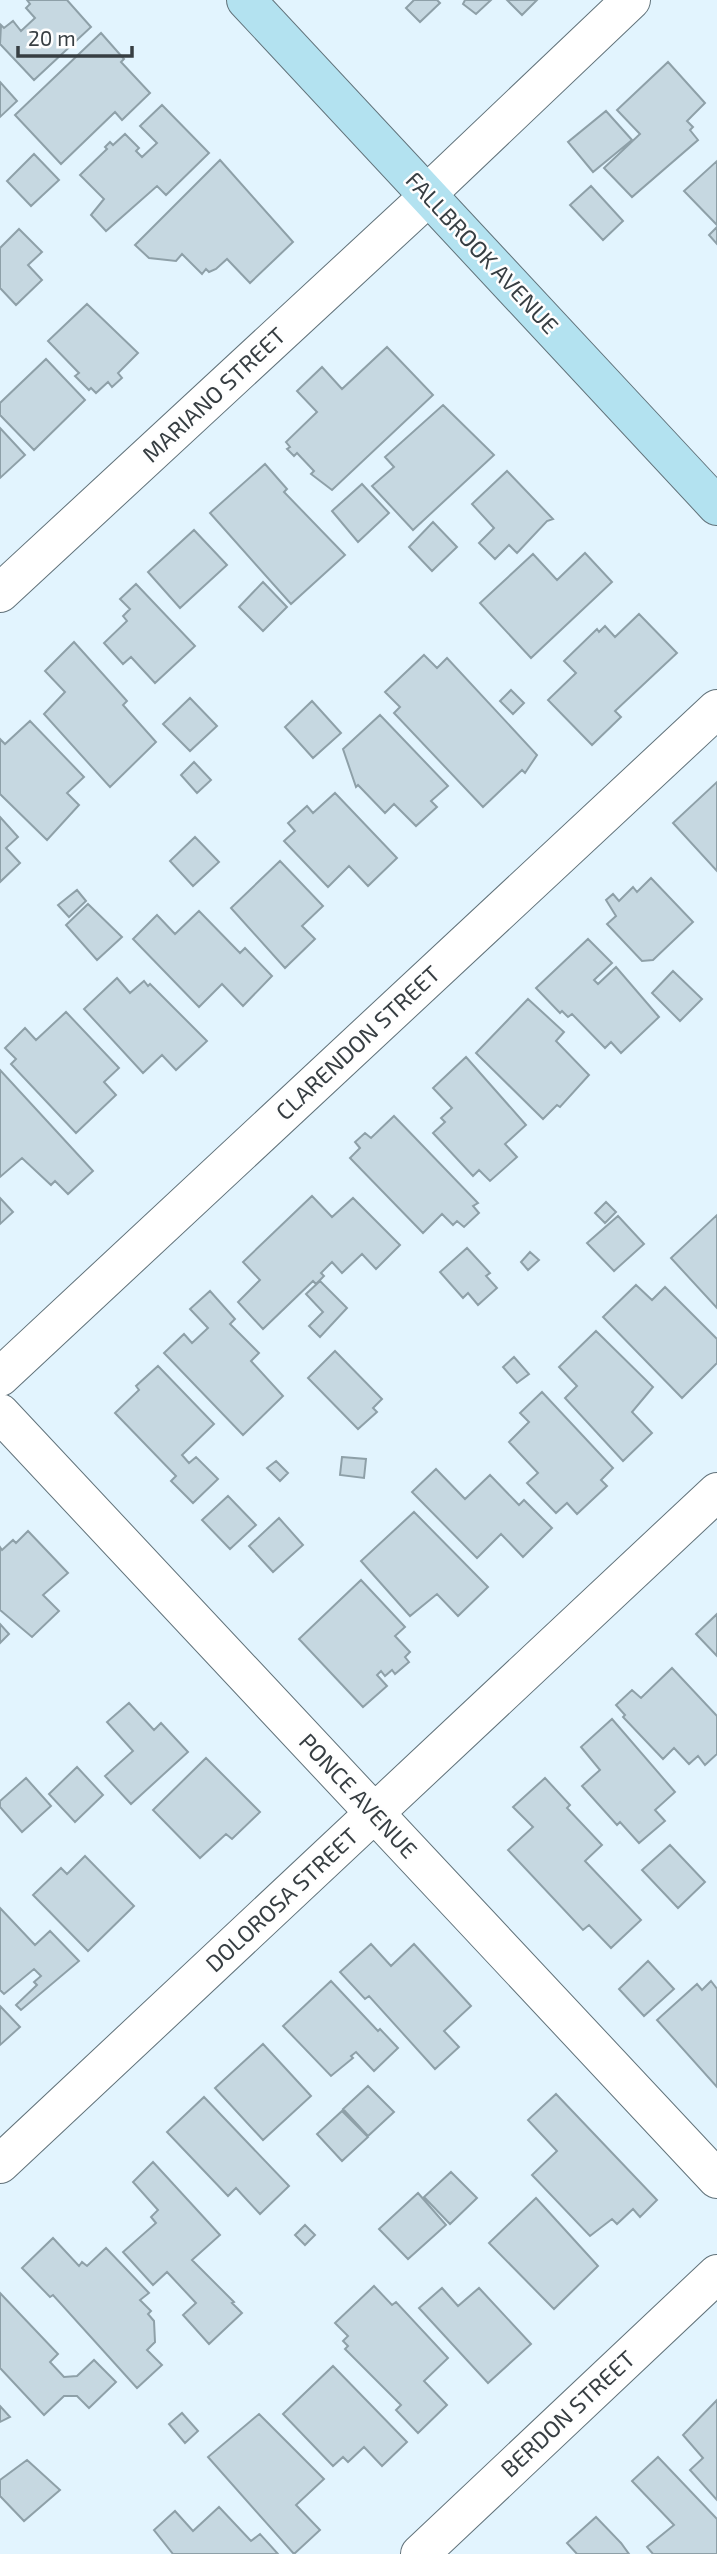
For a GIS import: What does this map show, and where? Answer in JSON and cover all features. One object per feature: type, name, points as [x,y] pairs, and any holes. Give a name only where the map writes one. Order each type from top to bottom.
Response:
[{"type":"main road","name":"FALLBROOK AVENUE","points":[[253,3],[717,506]]},
{"type":"street","name":"MARIANO STREET","points":[[0,593],[428,195],[631,0]]},
{"type":"street","name":"CLARENDON STREET","points":[[0,1377],[717,709]]},
{"type":"street","name":"PONCE AVENUE","points":[[0,1413],[717,2179]]},
{"type":"street","name":"DOLOROSA STREET","points":[[0,2164],[717,1492]]},
{"type":"street","name":"BERDON STREET","points":[[420,2554],[717,2274]]},
{"type":"building","points":[[27,0],[67,0],[91,27],[34,80],[0,44],[1,25],[4,28],[13,21],[21,31],[35,18],[26,8],[30,4]]},
{"type":"building","points":[[414,0],[437,0],[440,3],[420,22],[406,8]]},
{"type":"building","points":[[465,0],[491,0],[476,14],[463,4]]},
{"type":"building","points":[[507,0],[537,0],[522,15]]},
{"type":"building","points":[[101,33],[124,59],[121,62],[150,93],[122,120],[115,112],[61,164],[15,115]]},
{"type":"building","points":[[668,62],[705,103],[687,121],[693,127],[690,130],[698,140],[632,197],[604,168],[640,134],[617,110]]},
{"type":"building","points":[[0,82],[17,101],[0,117]]},
{"type":"building","points":[[162,105],[209,153],[166,195],[157,186],[106,231],[91,215],[104,199],[80,175],[107,149],[105,147],[110,142],[113,145],[125,134],[139,148],[136,151],[142,157],[157,143],[140,126]]},
{"type":"building","points":[[606,111],[632,140],[593,172],[568,142]]},
{"type":"building","points":[[34,154],[59,180],[31,206],[7,181]]},
{"type":"building","points":[[220,160],[293,242],[250,283],[227,259],[216,269],[209,272],[206,269],[202,274],[182,254],[176,261],[149,258],[135,245]]},
{"type":"building","points":[[717,161],[717,225],[684,191]]},
{"type":"building","points":[[591,186],[623,221],[603,240],[570,205]]},
{"type":"building","points":[[717,227],[717,244],[709,235]]},
{"type":"building","points":[[19,229],[42,252],[28,265],[42,280],[16,305],[0,288],[0,248]]},
{"type":"building","points":[[87,304],[138,353],[118,373],[122,378],[112,387],[108,382],[96,393],[75,376],[79,373],[48,341]]},
{"type":"building","points":[[387,347],[433,395],[332,490],[311,474],[314,471],[297,453],[294,456],[287,449],[290,447],[286,442],[317,412],[297,391],[322,367],[342,389]]},
{"type":"building","points":[[46,359],[85,400],[34,450],[0,415],[0,403]]},
{"type":"building","points":[[443,405],[494,455],[413,530],[372,486],[394,467],[385,457]]},
{"type":"building","points":[[0,428],[25,455],[0,478]]},
{"type":"building","points":[[265,464],[287,489],[284,492],[345,555],[291,604],[210,513]]},
{"type":"building","points":[[507,471],[553,519],[547,521],[517,553],[509,545],[495,559],[479,543],[494,528],[472,504]]},
{"type":"building","points":[[362,484],[389,513],[358,542],[332,511]]},
{"type":"building","points":[[433,522],[457,547],[432,571],[409,547]]},
{"type":"building","points":[[194,530],[227,565],[180,608],[148,572]]},
{"type":"building","points":[[585,553],[612,582],[531,658],[480,603],[533,554],[557,580]]},
{"type":"building","points":[[263,582],[287,607],[263,631],[239,607]]},
{"type":"building","points":[[136,584],[195,646],[155,683],[131,657],[123,664],[104,643],[127,621],[123,616],[130,609],[120,599]]},
{"type":"building","points":[[639,614],[677,653],[615,711],[621,717],[592,745],[548,700],[576,673],[564,661],[597,629],[599,632],[605,626],[615,637]]},
{"type":"building","points":[[74,642],[127,701],[123,705],[156,742],[110,787],[44,714],[65,692],[45,671]]},
{"type":"building","points":[[424,655],[437,668],[447,658],[537,755],[525,773],[522,770],[483,807],[394,713],[400,707],[385,692]]},
{"type":"building","points":[[511,690],[524,703],[513,714],[500,701]]},
{"type":"building","points":[[190,698],[217,726],[190,751],[163,724]]},
{"type":"building","points":[[312,701],[341,733],[313,758],[285,727]]},
{"type":"building","points":[[380,715],[448,786],[431,801],[437,807],[416,826],[394,804],[385,813],[358,785],[356,787],[343,749]]},
{"type":"building","points":[[30,721],[84,777],[67,793],[79,805],[47,840],[0,794],[0,739],[5,744]]},
{"type":"building","points":[[194,762],[211,780],[197,793],[181,775]]},
{"type":"building","points":[[717,782],[717,871],[673,823]]},
{"type":"building","points":[[335,793],[397,858],[368,886],[349,866],[328,887],[284,841],[295,831],[288,823],[307,806],[313,813]]},
{"type":"building","points":[[0,817],[18,837],[6,848],[20,863],[0,882]]},
{"type":"building","points":[[195,837],[219,862],[193,886],[170,861]]},
{"type":"building","points":[[280,861],[323,906],[302,926],[315,939],[285,968],[231,908]]},
{"type":"building","points":[[651,878],[693,922],[653,960],[642,961],[607,924],[616,916],[606,900],[613,894],[619,901],[633,887],[637,892]]},
{"type":"building","points":[[77,890],[86,901],[69,917],[58,905]]},
{"type":"building","points":[[88,904],[122,937],[97,960],[66,925]]},
{"type":"building","points":[[199,911],[240,953],[245,948],[272,976],[243,1006],[222,984],[199,1007],[133,939],[157,915],[175,934]]},
{"type":"building","points":[[588,939],[612,963],[594,980],[598,984],[616,967],[659,1017],[621,1053],[611,1042],[605,1048],[572,1014],[568,1017],[562,1011],[560,1013],[536,988]]},
{"type":"building","points":[[673,971],[702,999],[680,1021],[652,993]]},
{"type":"building","points":[[117,978],[130,993],[144,981],[148,986],[150,984],[207,1041],[176,1070],[162,1055],[143,1073],[84,1009]]},
{"type":"building","points":[[528,999],[564,1032],[556,1041],[589,1075],[560,1107],[557,1105],[543,1119],[476,1053]]},
{"type":"building","points":[[66,1012],[119,1068],[104,1082],[116,1095],[76,1133],[11,1064],[16,1059],[5,1048],[25,1028],[36,1040]]},
{"type":"building","points":[[466,1057],[526,1125],[505,1144],[517,1157],[490,1181],[479,1170],[473,1176],[433,1133],[445,1122],[441,1118],[452,1108],[433,1088]]},
{"type":"building","points":[[0,1070],[93,1171],[68,1194],[55,1181],[51,1185],[22,1158],[0,1177]]},
{"type":"building","points":[[394,1116],[478,1203],[473,1206],[479,1213],[464,1227],[457,1221],[453,1225],[442,1214],[423,1233],[350,1158],[360,1148],[355,1142],[365,1133],[371,1138]]},
{"type":"building","points":[[312,1196],[332,1217],[353,1198],[400,1245],[376,1269],[362,1254],[342,1273],[332,1262],[321,1273],[324,1276],[316,1284],[313,1281],[263,1329],[238,1302],[260,1280],[243,1262]]},
{"type":"building","points":[[0,1198],[13,1212],[0,1224]]},
{"type":"building","points":[[606,1202],[616,1212],[605,1223],[595,1213]]},
{"type":"building","points":[[717,1215],[717,1308],[671,1258]]},
{"type":"building","points":[[618,1216],[644,1244],[614,1271],[587,1243]]},
{"type":"building","points":[[467,1248],[490,1273],[486,1276],[497,1288],[478,1305],[468,1293],[463,1298],[440,1272]]},
{"type":"building","points":[[530,1252],[539,1260],[528,1270],[521,1262]]},
{"type":"building","points":[[320,1281],[347,1308],[320,1337],[309,1326],[323,1312],[306,1294]]},
{"type":"building","points":[[636,1285],[652,1300],[665,1287],[717,1339],[717,1363],[682,1398],[603,1317]]},
{"type":"building","points":[[210,1291],[235,1319],[230,1324],[259,1353],[251,1361],[283,1396],[243,1435],[164,1353],[184,1334],[192,1343],[208,1328],[190,1309]]},
{"type":"building","points":[[596,1331],[653,1387],[632,1412],[652,1433],[623,1461],[565,1398],[577,1386],[559,1367]]},
{"type":"building","points":[[335,1351],[382,1399],[373,1408],[377,1412],[358,1429],[308,1378]]},
{"type":"building","points":[[514,1357],[529,1374],[517,1383],[503,1367]]},
{"type":"building","points":[[158,1366],[214,1424],[182,1455],[189,1463],[196,1457],[218,1479],[193,1503],[171,1481],[176,1476],[115,1413],[139,1390],[136,1386]]},
{"type":"building","points":[[542,1392],[613,1468],[601,1480],[607,1486],[577,1514],[567,1503],[556,1513],[527,1483],[538,1473],[509,1442],[529,1422],[520,1413]]},
{"type":"building","points":[[342,1457],[366,1459],[364,1478],[340,1475]]},
{"type":"building","points":[[276,1461],[288,1473],[280,1481],[267,1468]]},
{"type":"building","points":[[436,1469],[465,1499],[490,1475],[519,1505],[524,1500],[552,1528],[523,1557],[501,1534],[477,1558],[412,1492]]},
{"type":"building","points":[[228,1496],[256,1525],[230,1549],[202,1520]]},
{"type":"building","points":[[414,1512],[488,1587],[458,1616],[437,1594],[410,1616],[361,1561]]},
{"type":"building","points":[[279,1518],[303,1545],[273,1572],[249,1546]]},
{"type":"building","points":[[28,1531],[68,1573],[43,1595],[59,1611],[32,1637],[0,1610],[0,1547],[2,1550],[13,1540],[16,1543]]},
{"type":"building","points":[[361,1580],[405,1627],[395,1636],[410,1652],[405,1657],[409,1662],[395,1674],[392,1670],[385,1676],[381,1671],[377,1675],[387,1686],[363,1707],[299,1639]]},
{"type":"building","points":[[717,1614],[717,1656],[696,1634]]},
{"type":"building","points":[[0,1624],[9,1634],[0,1643]]},
{"type":"building","points":[[672,1668],[717,1716],[717,1754],[705,1765],[698,1756],[689,1764],[674,1748],[663,1759],[623,1717],[625,1715],[616,1705],[632,1690],[641,1698]]},
{"type":"building","points":[[129,1703],[154,1730],[161,1723],[188,1752],[131,1804],[105,1776],[133,1751],[107,1722]]},
{"type":"building","points":[[612,1719],[675,1792],[655,1810],[665,1821],[639,1843],[620,1822],[617,1825],[582,1786],[600,1770],[581,1747]]},
{"type":"building","points":[[206,1758],[260,1812],[232,1839],[226,1834],[200,1858],[153,1810]]},
{"type":"building","points":[[77,1767],[103,1795],[75,1822],[49,1794]]},
{"type":"building","points":[[26,1778],[51,1806],[22,1832],[0,1807],[0,1801]]},
{"type":"building","points":[[545,1778],[570,1805],[567,1808],[602,1845],[585,1861],[641,1920],[611,1948],[589,1925],[583,1930],[508,1850],[533,1827],[513,1807]]},
{"type":"building","points":[[670,1845],[705,1882],[678,1908],[642,1870]]},
{"type":"building","points":[[85,1856],[134,1906],[88,1951],[33,1895],[61,1868],[67,1874]]},
{"type":"building","points":[[0,1908],[35,1945],[50,1931],[79,1961],[21,2010],[16,2005],[37,1985],[34,1982],[41,1976],[34,1969],[4,1994],[0,1990]]},
{"type":"building","points":[[371,1944],[391,1966],[414,1944],[471,2006],[444,2031],[459,2047],[435,2069],[369,1996],[365,1999],[340,1972]]},
{"type":"building","points":[[648,1961],[674,1989],[644,2016],[619,1989]]},
{"type":"building","points":[[331,1981],[378,2031],[380,2029],[398,2048],[374,2071],[356,2052],[351,2056],[353,2058],[331,2076],[283,2026]]},
{"type":"building","points":[[711,1981],[717,1989],[717,2087],[657,2020],[697,1984],[702,1990]]},
{"type":"building","points":[[0,2006],[20,2027],[0,2045]]},
{"type":"building","points":[[263,2044],[311,2096],[263,2140],[215,2088]]},
{"type":"building","points":[[368,2086],[394,2112],[368,2136],[343,2109]]},
{"type":"building","points":[[556,2094],[657,2200],[640,2217],[633,2209],[617,2224],[612,2219],[590,2236],[532,2175],[557,2151],[528,2120]]},
{"type":"building","points":[[204,2097],[289,2186],[260,2214],[236,2188],[228,2196],[167,2132]]},
{"type":"building","points":[[342,2111],[368,2137],[342,2161],[317,2134]]},
{"type":"building","points":[[153,2162],[220,2235],[192,2260],[242,2313],[209,2344],[183,2315],[196,2303],[167,2272],[153,2285],[123,2252],[156,2223],[151,2217],[158,2210],[133,2182]]},
{"type":"building","points":[[451,2172],[477,2198],[450,2224],[424,2197]]},
{"type":"building","points":[[418,2193],[446,2225],[408,2259],[379,2229]]},
{"type":"building","points":[[536,2198],[598,2266],[554,2309],[489,2243]]},
{"type":"building","points":[[305,2225],[315,2235],[305,2245],[295,2235]]},
{"type":"building","points":[[53,2238],[79,2266],[82,2262],[87,2266],[106,2248],[149,2293],[140,2300],[151,2311],[148,2314],[154,2321],[155,2342],[147,2350],[162,2365],[137,2388],[53,2295],[50,2297],[22,2268]]},
{"type":"building","points":[[374,2286],[392,2305],[396,2302],[448,2358],[424,2381],[447,2405],[418,2433],[396,2410],[401,2405],[345,2349],[348,2346],[343,2341],[348,2336],[335,2323]]},
{"type":"building","points":[[442,2288],[458,2306],[479,2288],[531,2344],[488,2383],[419,2308]]},
{"type":"building","points":[[0,2293],[58,2354],[50,2362],[64,2377],[77,2376],[94,2360],[116,2382],[89,2408],[77,2396],[64,2396],[44,2415],[0,2368]]},
{"type":"building","points":[[333,2366],[407,2442],[382,2466],[364,2447],[348,2462],[343,2457],[333,2466],[283,2414]]},
{"type":"building","points":[[717,2400],[717,2500],[690,2470],[703,2458],[683,2435]]},
{"type":"building","points":[[0,2406],[10,2417],[0,2422]]},
{"type":"building","points":[[182,2413],[198,2431],[185,2443],[169,2424]]},
{"type":"building","points":[[259,2414],[324,2479],[296,2505],[320,2530],[294,2554],[208,2457]]},
{"type":"building","points":[[658,2457],[717,2519],[717,2554],[653,2554],[647,2547],[674,2525],[632,2481]]},
{"type":"building","points":[[27,2460],[60,2490],[24,2521],[0,2496],[0,2480]]},
{"type":"building","points":[[219,2507],[251,2541],[260,2534],[278,2554],[173,2554],[154,2530],[175,2511],[193,2531]]},
{"type":"building","points":[[596,2517],[629,2554],[577,2554],[567,2543]]}]
